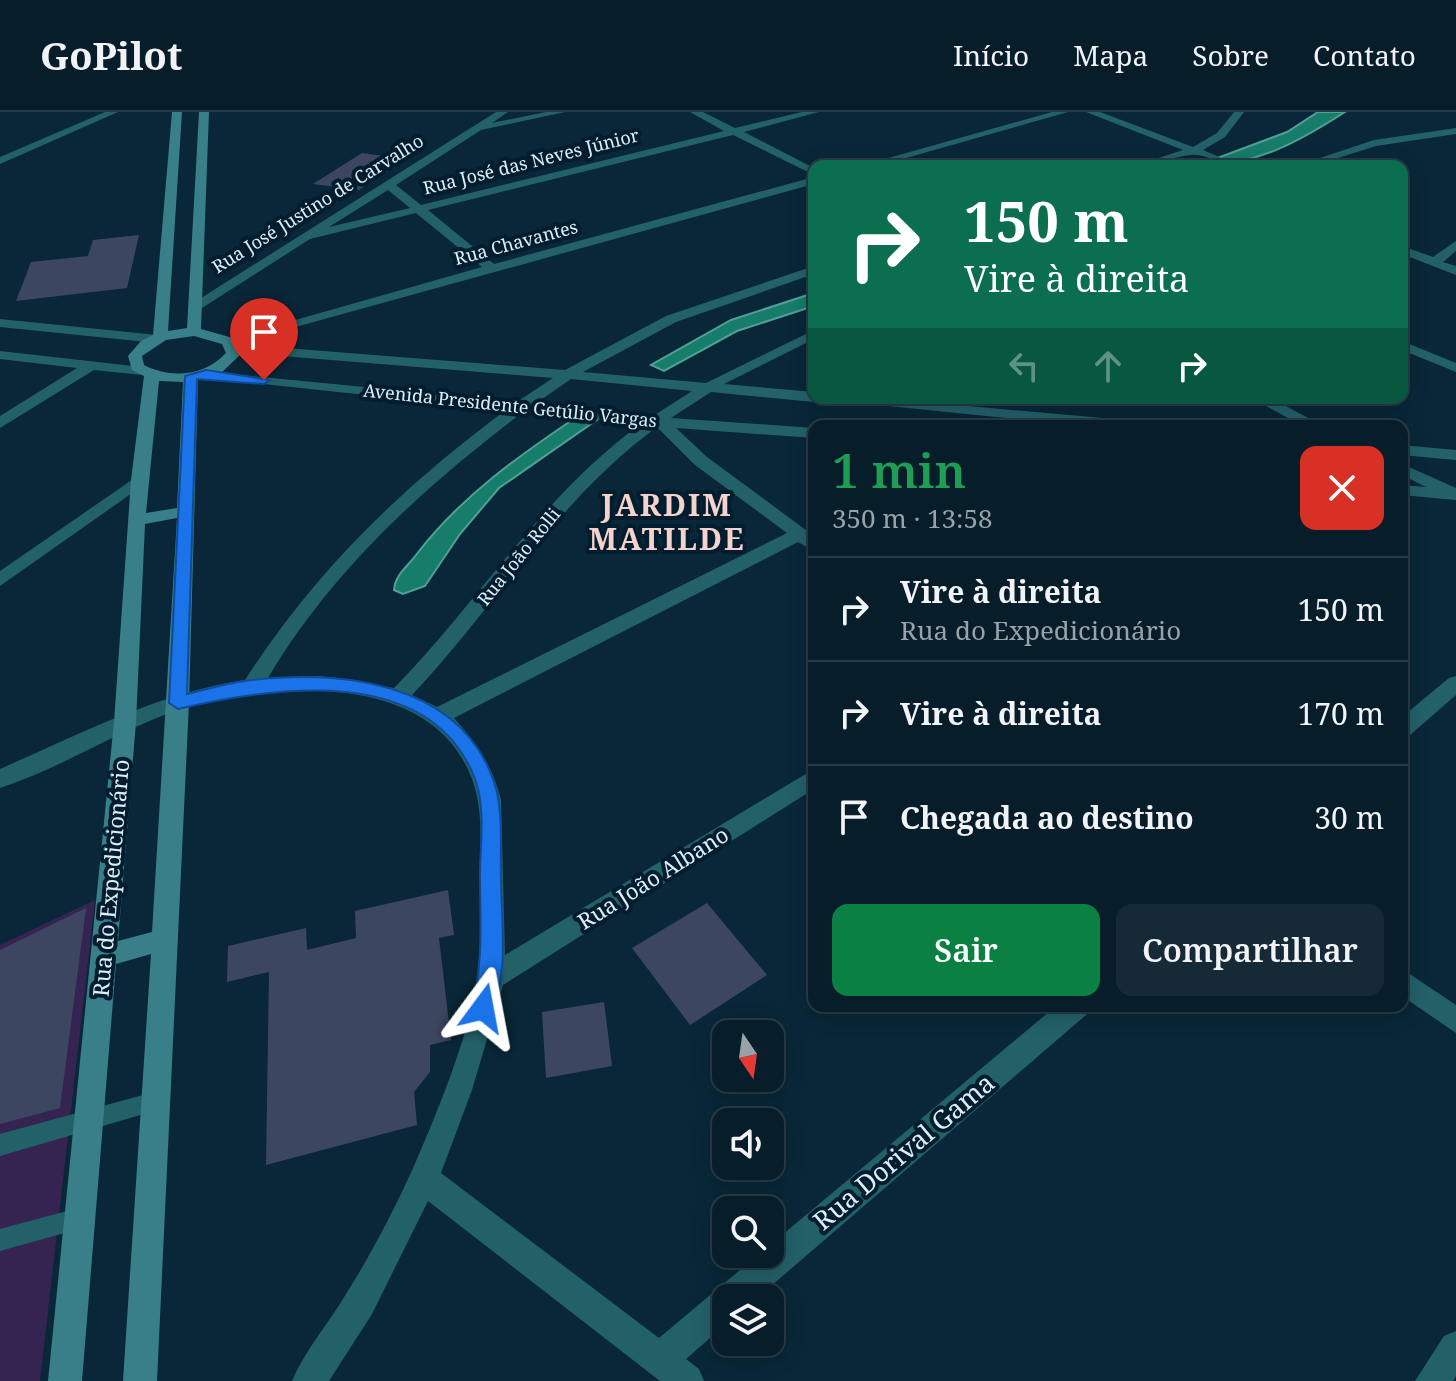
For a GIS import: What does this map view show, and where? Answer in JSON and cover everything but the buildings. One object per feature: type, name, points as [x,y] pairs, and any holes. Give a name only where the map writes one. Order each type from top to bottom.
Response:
[{"type":"main road","points":[[147,373],[198,375],[228,362],[231,345],[215,335],[194,332],[158,338],[177,112]]},
{"type":"main road","points":[[194,332],[204,112]]},
{"type":"main road","points":[[172,173],[202,170]]},
{"type":"main road","name":"Rua do Expedicionário","points":[[65,1381],[86,1121],[125,722],[147,373],[137,367],[135,356],[158,338]]},
{"type":"main road","points":[[140,1381],[187,511],[198,375]]},
{"type":"main road","points":[[137,520],[187,511]]},
{"type":"main road","points":[[104,956],[163,940]]},
{"type":"street","points":[[3,158],[113,112]]},
{"type":"street","name":"Rua José Justino de Carvalho","points":[[197,305],[503,112]]},
{"type":"street","points":[[472,131],[560,112]]},
{"type":"street","points":[[695,112],[808,169]]},
{"type":"street","name":"Rua José das Neves Júnior","points":[[304,237],[814,112]]},
{"type":"street","points":[[888,160],[1063,112]]},
{"type":"street","points":[[1091,112],[1219,160]]},
{"type":"street","points":[[1162,160],[1194,151],[1226,133],[1239,112]]},
{"type":"street","points":[[1321,160],[1374,143],[1437,133],[1456,134]]},
{"type":"street","name":"Rua Chavantes","points":[[231,345],[808,182]]},
{"type":"street","points":[[387,183],[492,269]]},
{"type":"street","points":[[1435,262],[1456,245]]},
{"type":"street","points":[[1408,252],[1456,271]]},
{"type":"street","points":[[252,686],[301,610],[352,555],[402,504],[526,405],[568,376],[671,319],[808,272]]},
{"type":"street","points":[[0,323],[158,338]]},
{"type":"street","name":"Rua João Rolli","points":[[399,696],[472,615],[503,572],[580,484],[615,451],[781,347],[808,336]]},
{"type":"street","name":"Avenida Presidente Getúlio Vargas","points":[[231,345],[808,396]]},
{"type":"street","points":[[1408,348],[1456,368]]},
{"type":"street","points":[[0,355],[147,373]]},
{"type":"street","points":[[322,387],[350,355]]},
{"type":"street","points":[[0,423],[92,365]]},
{"type":"street","name":"Avenida Presidente Getúlio Vargas","points":[[198,375],[526,405],[660,421],[808,433]]},
{"type":"street","points":[[899,420],[900,404],[1072,420]]},
{"type":"street","points":[[1271,404],[1303,420]]},
{"type":"street","points":[[437,717],[807,540],[701,461],[660,421]]},
{"type":"street","points":[[1408,451],[1456,455]]},
{"type":"street","points":[[1408,472],[1456,495]]},
{"type":"street","points":[[0,580],[139,480]]},
{"type":"street","points":[[1408,491],[1456,495]]},
{"type":"street","points":[[1408,724],[1456,683]]},
{"type":"street","points":[[0,779],[125,722],[178,703],[252,686],[338,684],[399,696],[437,717],[460,738],[484,779],[492,856],[491,978],[444,1133],[424,1179],[361,1302],[309,1381]]},
{"type":"street","name":"Rua João Albano","points":[[491,978],[808,782]]},
{"type":"street","points":[[1408,985],[1456,1021]]},
{"type":"street","name":"Rua Dorival Gama","points":[[748,1284],[1069,1012]]},
{"type":"street","points":[[424,1179],[661,1358],[687,1381]]},
{"type":"street","points":[[661,1358],[712,1315]]},
{"type":"street","points":[[1432,1381],[1456,1348]]},
{"type":"lane","points":[[0,1145],[154,1102]]},
{"type":"lane","points":[[0,1240],[78,1219]]},
{"type":"shaded area","points":[[1318,112],[1345,112],[1275,151],[1245,160],[1212,160],[1287,132]]},
{"type":"shaded area","points":[[808,295],[808,308],[737,331],[664,371],[651,365],[731,320]]},
{"type":"shaded area","points":[[581,414],[598,419],[499,488],[460,534],[425,586],[403,594],[394,590],[402,571],[472,495]]},
{"type":"shaded area","points":[[95,900],[40,1381],[0,1381],[0,945]]},
{"type":"district","name":"JARDIM MATILDE","points":[[667,523]]},
{"type":"route","points":[[264,380],[206,374],[191,376],[178,703],[252,686],[338,684],[399,696],[437,717],[460,738],[476,759],[484,779],[490,810],[491,978],[483,1008]]}]
